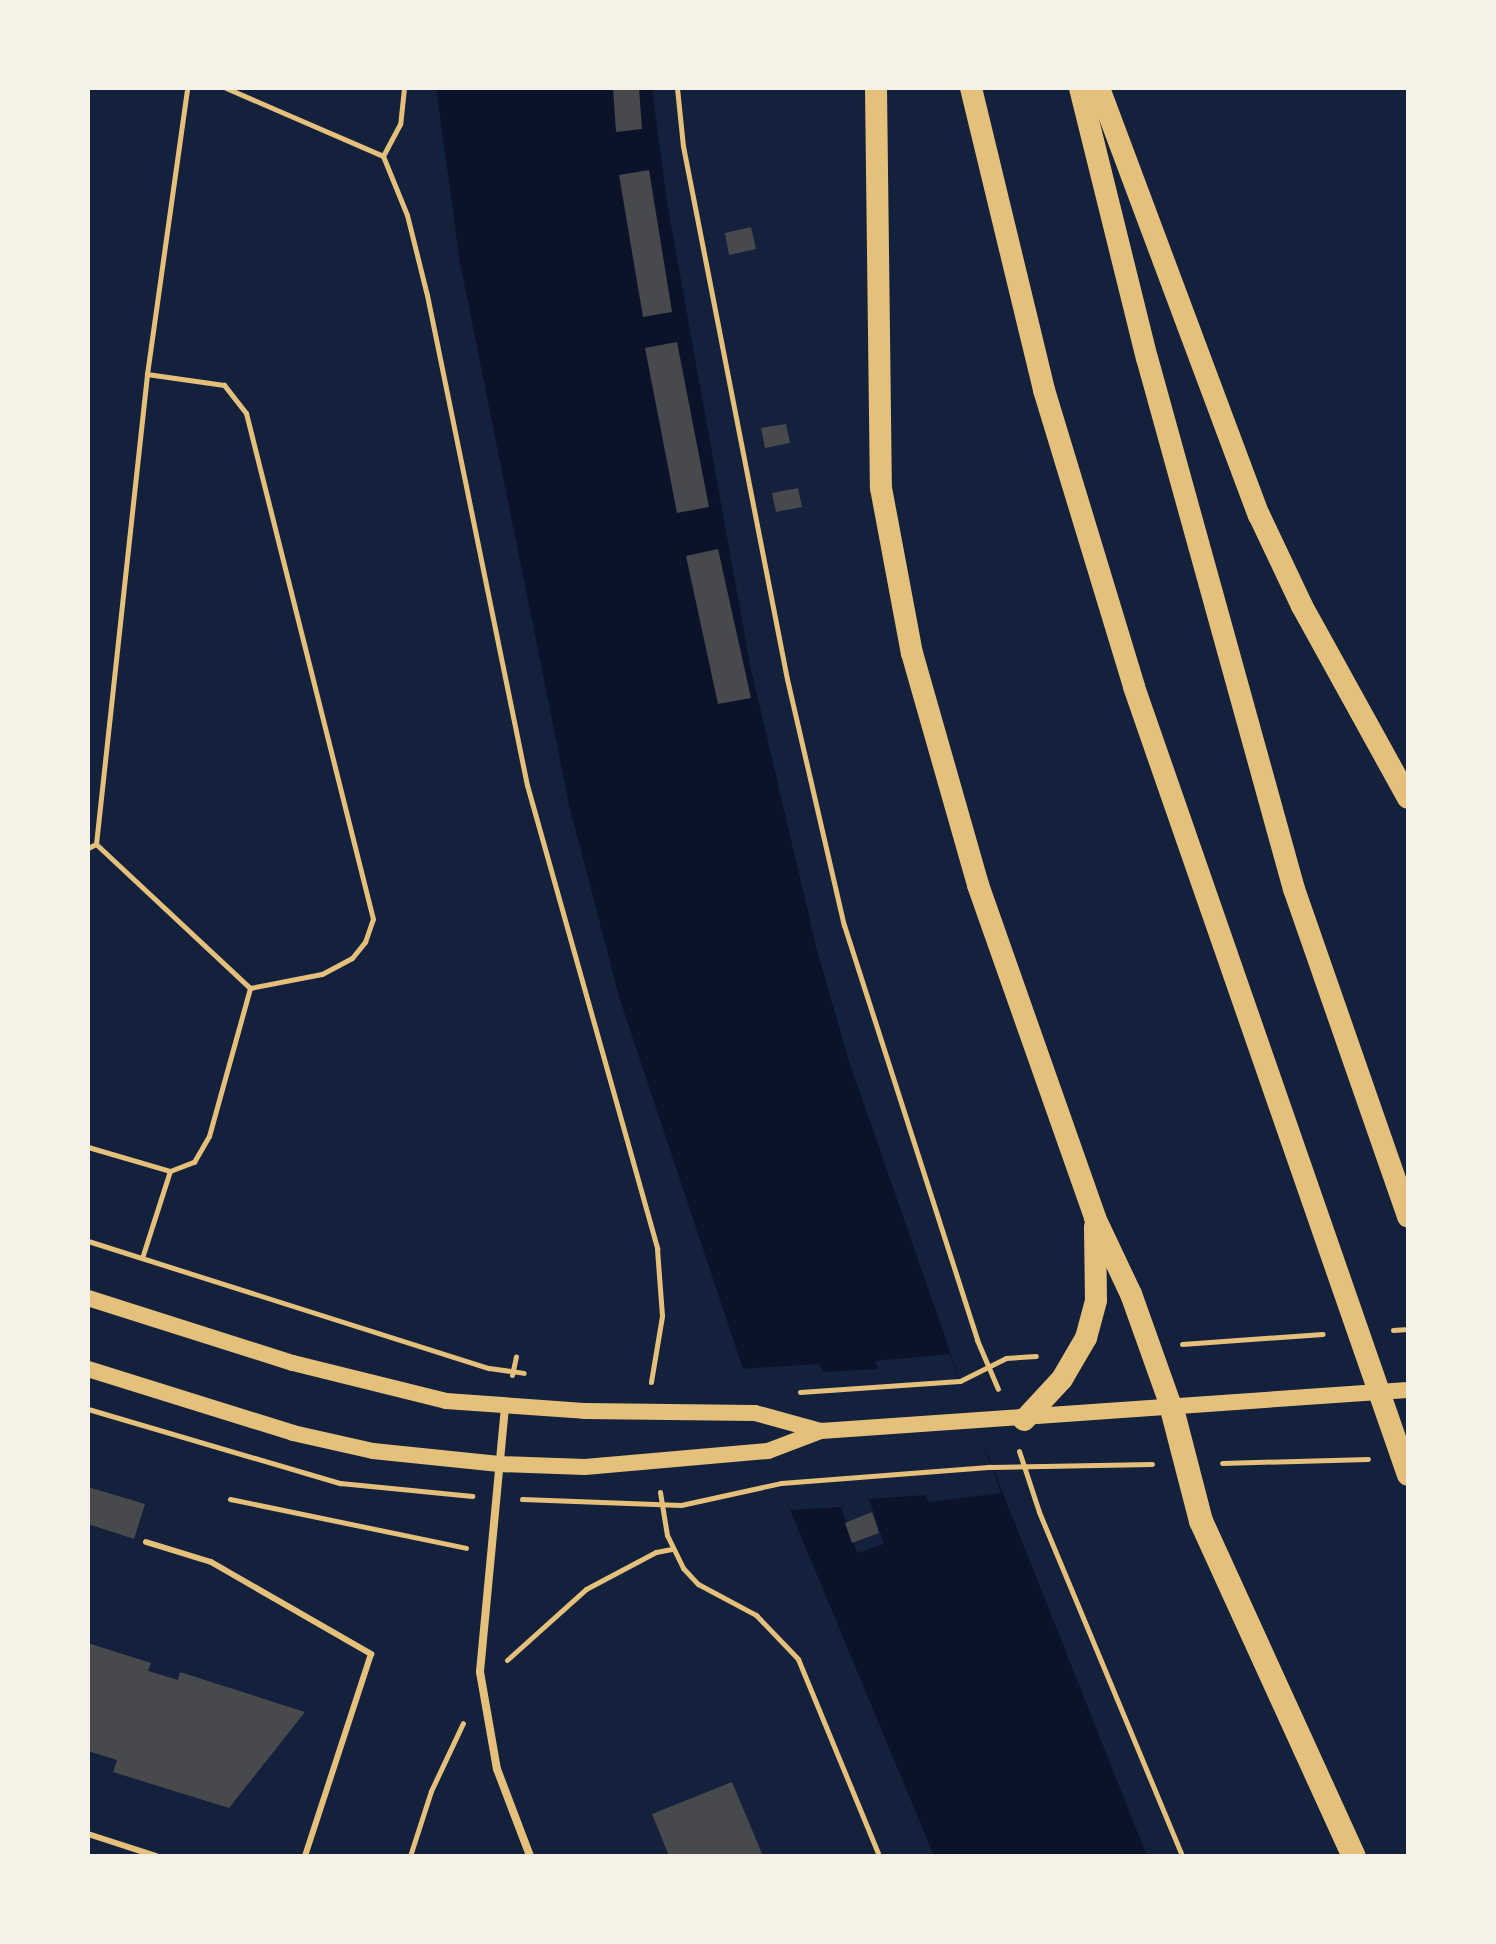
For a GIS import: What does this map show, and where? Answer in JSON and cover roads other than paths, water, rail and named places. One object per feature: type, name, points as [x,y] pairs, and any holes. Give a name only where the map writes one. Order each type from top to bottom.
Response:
[{"type":"highway","points":[[876,88],[881,488],[898,592],[947,789],[1095,1218],[1131,1294],[1172,1409],[1201,1521],[1354,1856]]},
{"type":"highway","points":[[971,88],[1044,390],[1129,673],[1341,1294],[1408,1475]]},
{"type":"highway","points":[[1080,88],[1147,358],[1294,889],[1408,1217]]},
{"type":"highway","points":[[1099,88],[1259,515],[1302,606],[1408,798]]},
{"type":"highway","points":[[1024,1420],[1062,1379],[1087,1335],[1096,1300],[1095,1218]]},
{"type":"main road","points":[[88,1298],[354,1380],[446,1401],[505,1407],[755,1413],[821,1431]]},
{"type":"main road","points":[[88,1369],[293,1433],[373,1451],[499,1464],[657,1464],[768,1451],[821,1431],[1024,1420],[1408,1390]]},
{"type":"street","points":[[505,1407],[479,1654],[482,1691],[497,1769],[530,1856]]},
{"type":"lane","points":[[146,1542],[211,1562],[371,1654],[305,1856]]},
{"type":"lane","points":[[88,1834],[156,1856]]},
{"type":"water","points":[[436,88],[652,88],[667,202],[750,665],[817,950],[849,1061],[975,1423],[1147,1856],[934,1856],[790,1510],[620,1000],[570,809],[460,263]]}]
